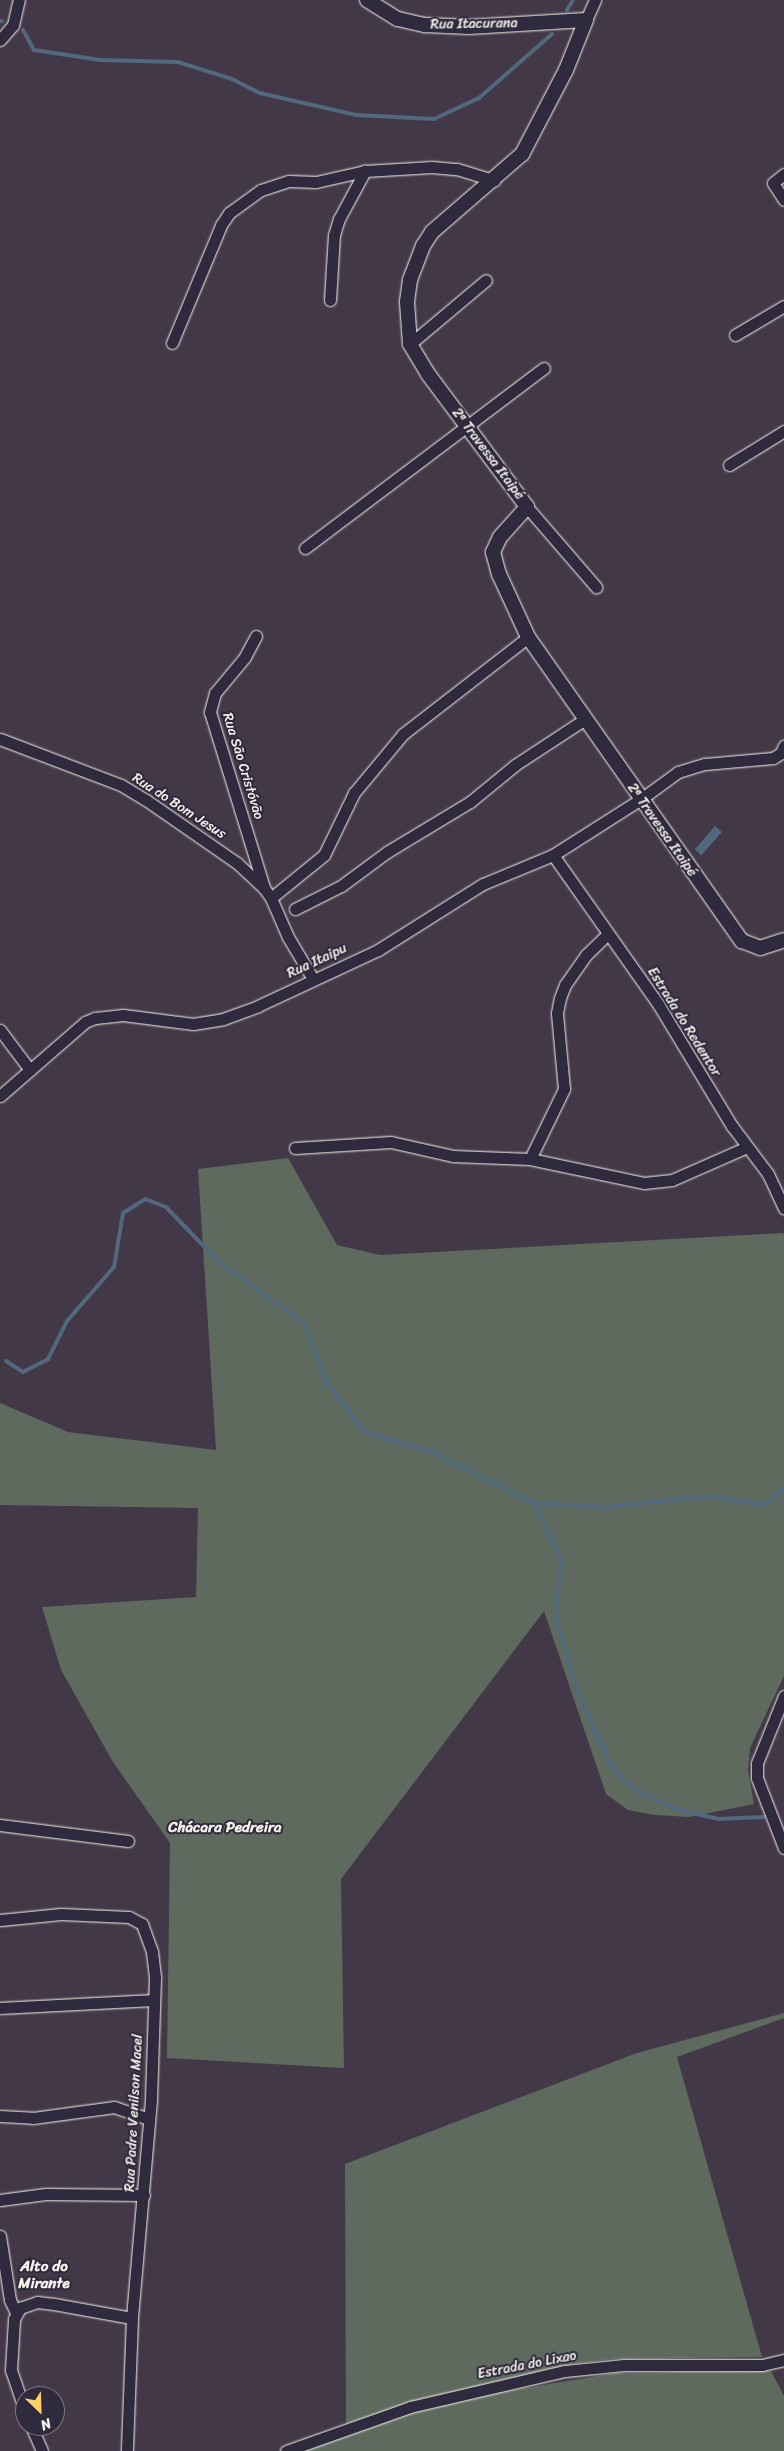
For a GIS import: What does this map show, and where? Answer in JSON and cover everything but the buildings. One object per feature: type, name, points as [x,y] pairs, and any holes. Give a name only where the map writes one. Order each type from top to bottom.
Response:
[{"type":"street","points":[[0,40],[13,25],[19,0]]},
{"type":"street","name":"Rua Itacurana","points":[[367,0],[398,19],[425,26],[469,27],[586,20]]},
{"type":"street","points":[[410,344],[407,302],[410,280],[423,246],[438,227],[522,154],[566,70],[595,0]]},
{"type":"street","points":[[172,343],[220,225],[229,213],[276,183],[323,181],[365,171],[432,167],[457,170],[494,180]]},
{"type":"street","points":[[330,300],[334,235],[339,219],[365,171]]},
{"type":"street","points":[[784,174],[773,183],[784,200]]},
{"type":"street","points":[[410,344],[486,280]]},
{"type":"street","points":[[734,335],[784,306]]},
{"type":"street","name":"2ª Travessa Itaipé","points":[[410,344],[466,426],[527,506],[500,537],[493,552],[499,574],[528,637],[742,941],[760,948],[784,940]]},
{"type":"street","points":[[305,548],[544,368]]},
{"type":"street","points":[[729,465],[784,431]]},
{"type":"street","points":[[527,506],[596,587]]},
{"type":"street","name":"Rua São Cristóvão","points":[[256,636],[245,657],[215,693],[210,712],[264,888]]},
{"type":"street","points":[[271,898],[324,855],[354,794],[403,734],[528,637]]},
{"type":"street","points":[[295,909],[341,886],[387,852],[470,802],[515,765],[585,719]]},
{"type":"street","name":"Rua do Bom Jesus","points":[[0,739],[121,785],[184,825],[237,863],[264,888],[271,898],[288,937],[313,979]]},
{"type":"street","name":"Rua Itaipu","points":[[0,1096],[85,1022],[95,1018],[123,1015],[193,1024],[223,1019],[258,1006],[378,950],[483,884],[553,855],[641,799],[666,778],[685,769],[772,758],[781,753],[784,746]]},
{"type":"street","name":"Estrada do Redentor","points":[[553,855],[658,1004],[747,1147],[772,1181],[784,1209]]},
{"type":"street","points":[[530,1159],[564,1089],[558,1021],[560,998],[574,972],[608,934]]},
{"type":"street","points":[[0,1030],[30,1070]]},
{"type":"street","points":[[295,1148],[391,1142],[453,1156],[530,1159],[606,1176],[657,1183],[680,1177],[747,1147]]},
{"type":"street","points":[[784,1696],[759,1750],[757,1763],[758,1778],[782,1833],[784,1848]]},
{"type":"street","points":[[0,1825],[128,1841]]},
{"type":"street","name":"Rua Padre Venilson Macel","points":[[0,1920],[62,1914],[136,1918],[145,1931],[152,1952],[154,2000],[149,2119],[144,2196],[132,2318],[126,2451]]},
{"type":"street","points":[[0,2008],[154,2000]]},
{"type":"street","points":[[0,2116],[34,2118],[114,2108],[149,2119]]},
{"type":"street","points":[[0,2200],[46,2194],[144,2196]]},
{"type":"street","points":[[0,2236],[10,2300],[16,2313],[11,2370],[16,2386]]},
{"type":"street","points":[[16,2313],[26,2304],[37,2302],[132,2318]]},
{"type":"street","name":"Estrada do Lixao","points":[[286,2451],[410,2407],[565,2371],[624,2365],[762,2365],[784,2360]]},
{"type":"street","points":[[35,2436],[42,2451]]},
{"type":"green space","points":[[288,1158],[337,1245],[380,1255],[783,1233],[784,1236],[784,1676],[750,1748],[748,1771],[754,1804],[689,1817],[655,1815],[628,1810],[606,1794],[544,1611],[341,1879],[344,2068],[167,2058],[170,1843],[113,1762],[61,1670],[42,1607],[196,1597],[198,1508],[0,1505],[0,1403],[68,1432],[216,1450],[198,1169]]},
{"type":"green space","points":[[784,2013],[784,2018],[677,2057],[762,2357],[613,2359],[570,2364],[346,2424],[345,2164],[637,2053]]},
{"type":"green space","points":[[771,2371],[784,2396],[784,2451],[299,2451],[406,2413],[495,2393],[616,2373]]},
{"type":"water","points":[[715,826],[722,832],[701,855],[695,849]]},
{"type":"waterway","points":[[567,10],[573,0]]},
{"type":"waterway","points":[[23,30],[34,50],[100,60],[178,62],[232,79],[260,93],[356,115],[434,119],[479,98],[552,34]]},
{"type":"waterway","points":[[6,1361],[23,1372],[48,1359],[67,1321],[114,1267],[123,1213],[145,1199],[166,1207],[218,1261],[305,1324],[326,1382],[365,1432],[432,1452],[534,1503],[604,1507],[707,1496],[765,1505],[784,1488]]},
{"type":"waterway","points":[[534,1503],[561,1560],[556,1617],[569,1663],[582,1703],[610,1763],[622,1779],[638,1791],[679,1810],[719,1819],[764,1817]]},
{"type":"district","name":"Chácara Pedreira","points":[[225,1828]]},
{"type":"district","name":"Alto do Mirante","points":[[44,2274]]}]
